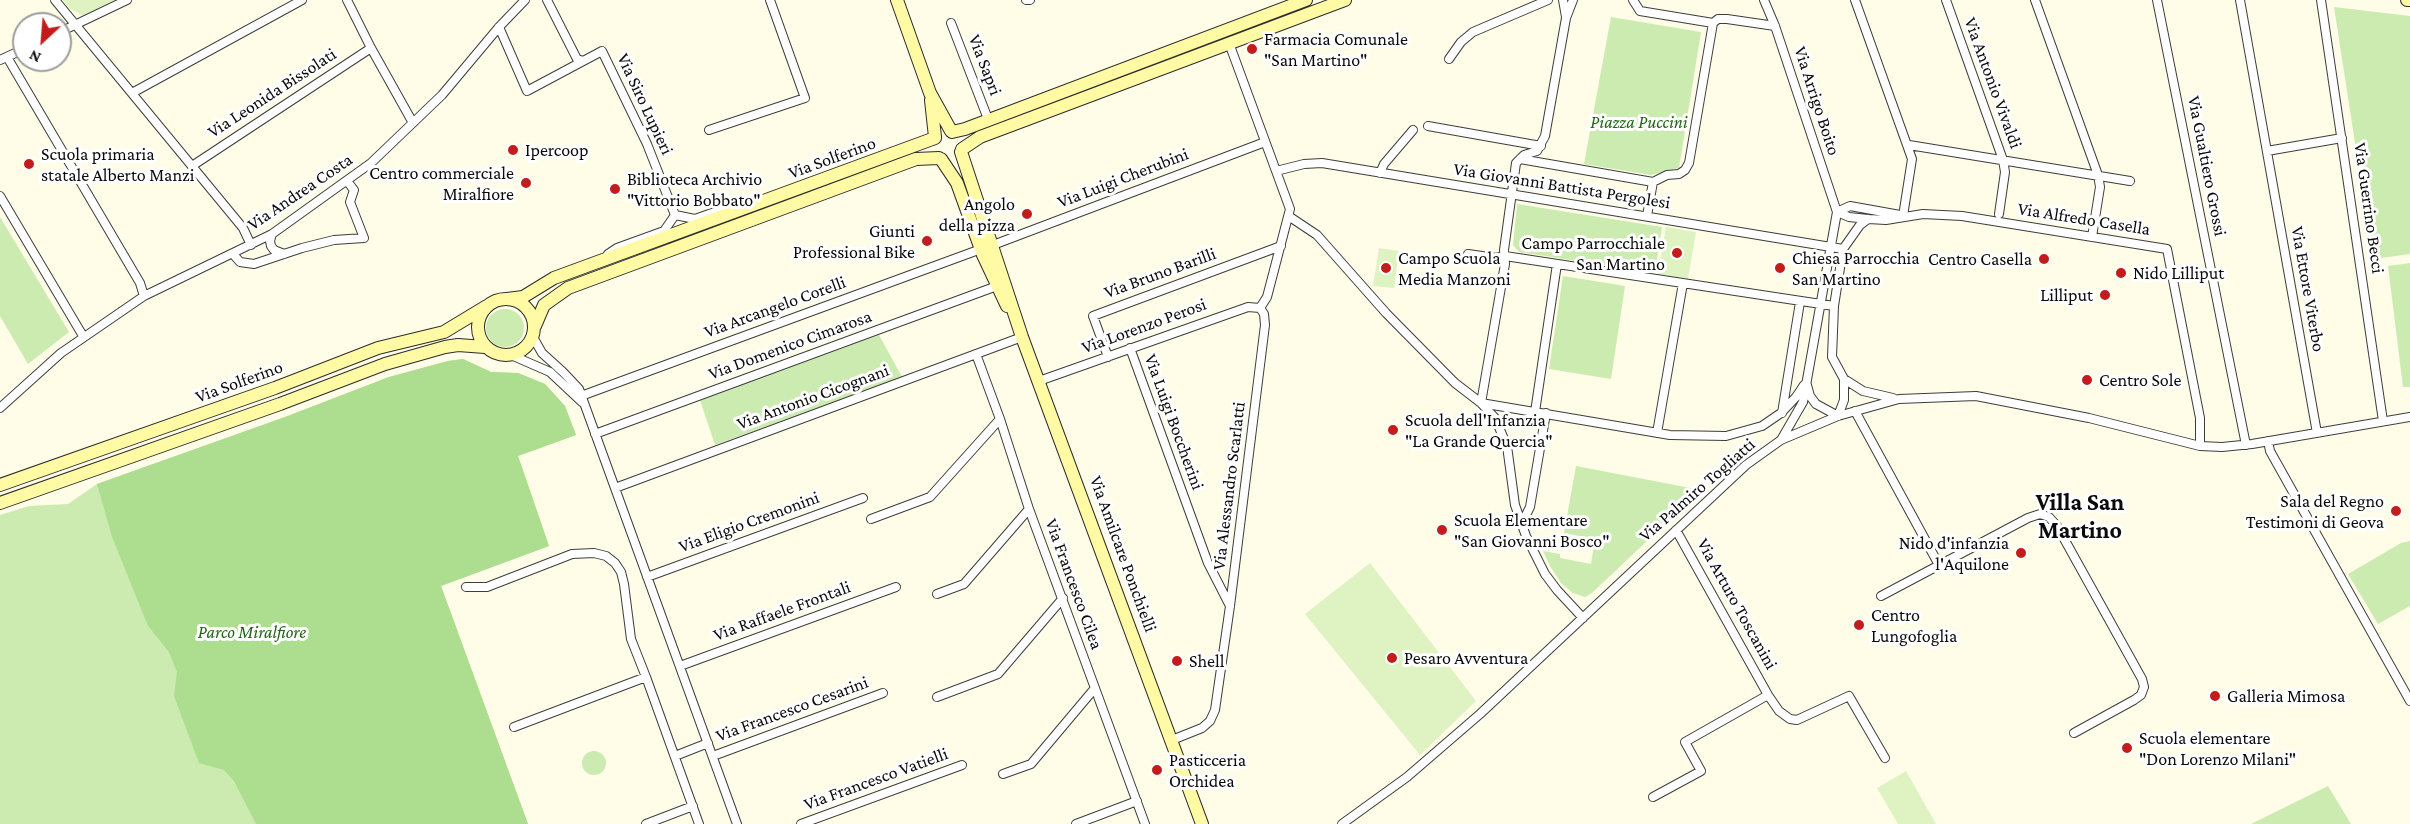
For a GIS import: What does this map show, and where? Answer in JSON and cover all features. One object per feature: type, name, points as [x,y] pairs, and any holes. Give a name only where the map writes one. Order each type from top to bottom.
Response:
[{"type":"main road","points":[[897,0],[930,93],[952,131],[961,140],[962,150]]},
{"type":"main road","name":"Via Solferino","points":[[0,485],[275,388],[378,348],[444,332],[500,299],[523,297],[554,278],[760,204],[935,138],[942,132],[988,119],[1306,0]]},
{"type":"main road","name":"Via Solferino","points":[[0,503],[280,404],[384,364],[445,347],[485,347],[497,354],[511,356],[525,349],[544,304],[568,288],[916,159],[953,159],[980,137],[1345,0]]},
{"type":"main road","points":[[930,93],[935,138],[933,146],[940,158]]},
{"type":"main road","name":"Via Amilcare Ponchielli","points":[[962,150],[964,166],[993,245],[1022,337],[1172,740],[1200,824]]},
{"type":"main road","name":"Via Amilcare Ponchielli","points":[[940,158],[957,183],[981,249],[1022,337]]},
{"type":"main road","points":[[507,299],[523,304],[533,318],[534,332]]},
{"type":"main road","points":[[485,347],[480,339],[478,322],[487,306]]},
{"type":"street","points":[[55,0],[243,228],[251,245]]},
{"type":"street","points":[[72,26],[127,0]]},
{"type":"street","points":[[132,93],[302,0]]},
{"type":"street","points":[[347,0],[413,123]]},
{"type":"street","name":"Via Andrea Costa","points":[[0,408],[83,336],[144,296],[272,234],[371,163],[442,95],[499,27],[525,0]]},
{"type":"street","points":[[547,0],[577,59],[583,61]]},
{"type":"street","points":[[709,130],[805,98],[770,0]]},
{"type":"street","points":[[1449,60],[1461,42],[1473,32],[1548,0]]},
{"type":"street","points":[[1563,0],[1566,18]]},
{"type":"street","points":[[1481,403],[1505,256],[1516,163],[1519,158],[1538,151],[1545,136],[1566,18],[1573,0]]},
{"type":"street","points":[[1633,0],[1640,10],[1713,23]]},
{"type":"street","name":"Via Arrigo Boito","points":[[1764,0],[1775,26],[1837,212]]},
{"type":"street","points":[[1855,0],[1909,145],[1912,159],[1903,216]]},
{"type":"street","name":"Via Antonio Vivaldi","points":[[1946,0],[2003,160],[2005,172],[1999,214]]},
{"type":"street","points":[[2035,0],[2098,175],[2100,187],[2092,237]]},
{"type":"street","name":"Via Gualtiero Grossi","points":[[2157,0],[2246,445]]},
{"type":"street","name":"Via Ettore Viterbo","points":[[2240,0],[2317,433]]},
{"type":"street","name":"Via Guerrino Becci","points":[[2321,0],[2383,422]]},
{"type":"street","points":[[1519,158],[1653,182],[1666,175],[1679,174],[1689,163],[1713,23],[1718,19],[1727,19],[1775,26]]},
{"type":"street","name":"Via Sapri","points":[[951,23],[988,119]]},
{"type":"street","name":"Via Siro Lupieri","points":[[499,27],[527,91],[602,51],[647,144],[675,215]]},
{"type":"street","points":[[1229,43],[1288,200],[1290,217],[1317,235],[1386,314],[1455,383],[1481,403],[1495,418],[1507,446],[1515,505],[1522,523],[1545,574],[1557,591],[1583,618]]},
{"type":"street","name":"Via Leonida Bissolati","points":[[192,166],[371,48]]},
{"type":"street","points":[[4,58],[140,283],[144,296]]},
{"type":"street","points":[[1428,126],[1541,146]]},
{"type":"street","points":[[1380,173],[1384,164],[1413,130]]},
{"type":"street","points":[[2267,151],[2342,138]]},
{"type":"street","name":"Via Luigi Cherubini","points":[[993,245],[1265,142]]},
{"type":"street","points":[[1909,145],[2130,181]]},
{"type":"street","name":"Via Giovanni Battista Pergolesi","points":[[1276,171],[1304,164],[1322,163],[1843,249]]},
{"type":"street","points":[[233,254],[247,265],[334,240],[364,238],[350,202],[354,190],[347,181]]},
{"type":"street","points":[[1647,216],[1653,182]]},
{"type":"street","points":[[0,196],[83,336]]},
{"type":"street","points":[[596,262],[617,248],[664,231],[675,215],[695,219],[737,204],[760,204]]},
{"type":"street","name":"Via Alfredo Casella","points":[[1837,212],[1850,206],[1887,211],[1903,216]]},
{"type":"street","points":[[1781,440],[1803,402],[1837,212]]},
{"type":"street","name":"Via Alfredo Casella","points":[[1837,212],[1849,217],[1886,220],[1923,214],[1962,216],[2167,249],[2200,418],[2200,446]]},
{"type":"street","name":"Via Alessandro Scarlatti","points":[[1172,740],[1202,728],[1210,721],[1215,710],[1265,325],[1264,314],[1260,309],[1267,297],[1290,217]]},
{"type":"street","points":[[1806,382],[1810,396],[1816,404],[1838,417],[1844,400],[1844,379],[1832,357],[1834,306],[1843,249],[1860,225],[1868,219]]},
{"type":"street","points":[[272,234],[271,246],[274,250],[284,254]]},
{"type":"street","name":"Via Bruno Barilli","points":[[1108,357],[1093,316],[1281,246]]},
{"type":"street","name":"Via Arcangelo Corelli","points":[[582,399],[981,249]]},
{"type":"street","points":[[1468,254],[1496,258],[1505,256],[1834,306]]},
{"type":"street","points":[[1535,412],[1557,264]]},
{"type":"street","points":[[1658,433],[1683,283]]},
{"type":"street","name":"Via Domenico Cimarosa","points":[[595,434],[997,286]]},
{"type":"street","points":[[1781,413],[1800,302]]},
{"type":"street","name":"Via Lorenzo Perosi","points":[[1039,381],[1248,307],[1260,309]]},
{"type":"street","points":[[534,332],[542,352],[573,382],[582,399],[737,824]]},
{"type":"street","name":"Via Antonio Cicognani","points":[[615,488],[1022,337]]},
{"type":"street","name":"Via Luigi Boccherini","points":[[1130,348],[1208,563],[1230,606]]},
{"type":"street","name":"Via Francesco Cilea","points":[[976,354],[1029,509],[1145,824]]},
{"type":"street","points":[[511,356],[550,372],[582,399]]},
{"type":"street","points":[[1844,379],[1876,396],[1899,399]]},
{"type":"street","points":[[1481,403],[1658,433],[1726,436],[1762,426],[1781,413],[1796,398],[1806,382]]},
{"type":"street","name":"Via Palmiro Togliatti","points":[[1342,824],[1424,763],[1480,714],[1746,465],[1781,440],[1838,417],[1899,399],[1951,396],[1989,398],[2089,418],[2200,446],[2246,445],[2410,417]]},
{"type":"street","points":[[1495,418],[1503,412],[1520,409]]},
{"type":"street","points":[[1855,411],[1939,565]]},
{"type":"street","points":[[1522,523],[1530,507],[1546,413]]},
{"type":"street","points":[[871,519],[930,497],[1000,419]]},
{"type":"street","points":[[2268,441],[2270,451],[2410,701]]},
{"type":"street","name":"Via Eligio Cremonini","points":[[647,577],[863,498]]},
{"type":"street","points":[[937,594],[964,584],[1029,509]]},
{"type":"street","points":[[1881,596],[2033,516],[2040,514],[2049,517],[2057,525],[2142,679],[2144,687],[2141,695],[2134,700],[2074,733]]},
{"type":"street","name":"Via Arturo Toscanini","points":[[1676,530],[1779,711],[1790,719],[1797,720],[1850,696],[1885,758]]},
{"type":"street","points":[[466,587],[487,587],[572,554],[594,553],[606,556],[615,563],[621,572],[631,639],[699,824]]},
{"type":"street","name":"Via Raffaele Frontali","points":[[680,666],[896,587]]},
{"type":"street","points":[[937,697],[998,674],[1062,598]]},
{"type":"street","points":[[514,727],[646,677]]},
{"type":"street","points":[[1003,774],[1031,764],[1095,688]]},
{"type":"street","name":"Via Francesco Cesarini","points":[[712,756],[883,693]]},
{"type":"street","name":"Via Arturo Toscanini","points":[[1653,797],[1701,771],[1685,741],[1768,695]]},
{"type":"street","points":[[675,756],[708,743]]},
{"type":"street","name":"Via Francesco Vatielli","points":[[801,824],[962,765]]},
{"type":"street","points":[[1076,824],[1137,801]]},
{"type":"street","points":[[646,824],[693,806]]},
{"type":"green space","points":[[63,0],[117,0],[84,16],[70,9]]},
{"type":"green space","points":[[2334,7],[2410,16],[2410,254],[2373,259]]},
{"type":"green space","name":"Piazza Puccini","points":[[1611,17],[1701,32],[1679,168],[1651,175],[1584,164]]},
{"type":"green space","points":[[1517,204],[1662,227],[1655,273],[1519,252],[1513,245]]},
{"type":"green space","points":[[0,217],[69,332],[28,364],[0,316]]},
{"type":"green space","name":"Campo Parrocchiale San Martino","points":[[1666,227],[1696,232],[1688,279],[1658,274]]},
{"type":"green space","name":"Campo Scuola Media Manzoni","points":[[1379,248],[1399,251],[1394,288],[1373,286]]},
{"type":"green space","points":[[2410,263],[2410,387],[2403,387],[2388,266]]},
{"type":"green space","points":[[1563,276],[1625,286],[1611,379],[1549,369]]},
{"type":"green space","points":[[505,309],[519,314],[524,328],[519,342],[505,347],[491,342],[486,328],[491,314]]},
{"type":"green space","points":[[879,335],[902,377],[715,445],[700,400]]},
{"type":"green space","name":"Parco Miralfiore","points":[[463,359],[491,372],[518,373],[545,384],[565,406],[576,435],[518,456],[549,546],[441,586],[528,824],[0,824],[0,515],[29,506],[68,504],[97,484],[389,377]]},
{"type":"green space","name":"Parco Miralfiore","points":[[463,359],[491,372],[518,373],[545,384],[565,406],[576,435],[518,456],[549,546],[441,586],[528,824],[256,824],[234,781],[224,770],[199,763],[174,696],[177,672],[169,652],[148,626],[112,537],[97,484],[389,377]]},
{"type":"green space","points":[[1576,466],[1701,490],[1592,593],[1585,597],[1573,593],[1561,583],[1543,551],[1560,554],[1560,558],[1591,564],[1595,539],[1564,533]]},
{"type":"green space","points":[[2410,541],[2410,606],[2378,624],[2348,574],[2401,543]]},
{"type":"green space","name":"Pesaro Avventura","points":[[1370,563],[1476,701],[1420,755],[1305,614]]},
{"type":"green space","points":[[594,751],[602,755],[606,763],[602,771],[594,775],[586,771],[582,763],[586,755]]},
{"type":"green space","points":[[1906,771],[1936,824],[1898,824],[1877,788]]},
{"type":"green space","points":[[2328,786],[2351,824],[2251,824]]},
{"type":"place","name":"Farmacia Comunale \"San Martino\"","points":[[1252,49]]},
{"type":"place","name":"Ipercoop","points":[[513,150]]},
{"type":"place","name":"Scuola primaria statale Alberto Manzi","points":[[29,164]]},
{"type":"place","name":"Centro commerciale Miralfiore","points":[[526,183]]},
{"type":"place","name":"Biblioteca Archivio \"Vittorio Bobbato\"","points":[[615,189]]},
{"type":"place","name":"Angolo della pizza","points":[[1027,214]]},
{"type":"place","name":"Giunti Professional Bike","points":[[927,241]]},
{"type":"place","name":"Campo Parrocchiale San Martino","points":[[1677,253]]},
{"type":"place","name":"Centro Casella","points":[[2044,259]]},
{"type":"place","name":"Campo Scuola Media Manzoni","points":[[1386,268]]},
{"type":"place","name":"Chiesa Parrocchia San Martino","points":[[1780,268]]},
{"type":"place","name":"Nido Lilliput","points":[[2121,273]]},
{"type":"place","name":"Lilliput","points":[[2105,295]]},
{"type":"place","name":"Centro Sole","points":[[2087,380]]},
{"type":"place","name":"Scuola dell'Infanzia \"La Grande Quercia\"","points":[[1393,430]]},
{"type":"place","name":"Sala del Regno Testimoni di Geova","points":[[2396,511]]},
{"type":"place","name":"Scuola Elementare \"San Giovanni Bosco\"","points":[[1442,530]]},
{"type":"place","name":"Nido d'infanzia l'Aquilone","points":[[2021,553]]},
{"type":"place","name":"Centro Lungofoglia","points":[[1859,625]]},
{"type":"place","name":"Pesaro Avventura","points":[[1392,658]]},
{"type":"place","name":"Shell","points":[[1177,661]]},
{"type":"place","name":"Galleria Mimosa","points":[[2215,696]]},
{"type":"place","name":"Scuola elementare \"Don Lorenzo Milani\"","points":[[2127,748]]},
{"type":"place","name":"Pasticceria Orchidea","points":[[1157,770]]},
{"type":"district","name":"Villa San Martino","points":[[2080,517]]}]
